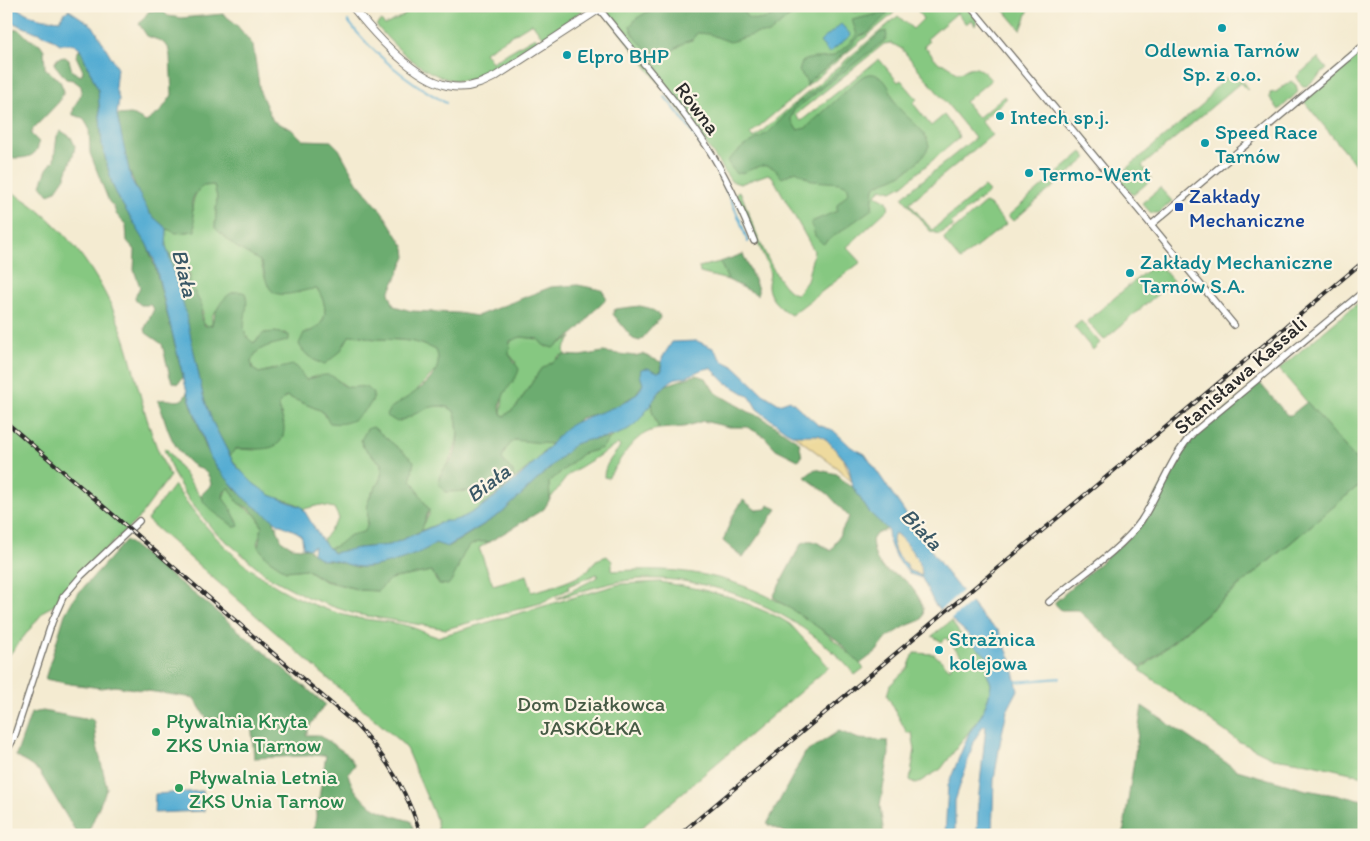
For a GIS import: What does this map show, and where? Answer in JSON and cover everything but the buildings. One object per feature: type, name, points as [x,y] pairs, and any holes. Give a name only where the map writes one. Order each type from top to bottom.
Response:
[{"type":"street","points":[[352,6],[374,33],[411,66],[438,83],[458,88],[479,84],[496,76],[600,7]]},
{"type":"street","points":[[970,6],[1234,325]]},
{"type":"street","name":"Równa","points":[[600,7],[678,107],[707,148],[730,186],[754,241]]},
{"type":"street","points":[[1152,225],[1364,45]]},
{"type":"street","name":"Stanisława Kassali","points":[[1049,602],[1104,558],[1133,530],[1149,506],[1176,455],[1194,432],[1364,292]]},
{"type":"street","points":[[6,752],[14,738],[52,622],[63,597],[82,575],[139,521]]},
{"type":"green space","points":[[402,6],[589,6],[543,38],[532,23],[485,52],[492,62],[535,37],[538,41],[487,74],[468,80],[455,80],[429,72],[417,64],[394,45],[376,25],[381,21],[385,25],[405,15]]},
{"type":"green space","points":[[611,6],[845,6],[856,12],[866,6],[897,6],[893,14],[750,134],[754,138],[898,16],[913,29],[923,19],[915,6],[965,6],[977,20],[975,26],[972,19],[966,24],[957,13],[927,39],[929,42],[924,46],[939,63],[948,65],[956,73],[977,68],[991,80],[965,102],[978,118],[1004,96],[1006,99],[981,121],[992,135],[909,203],[932,230],[984,187],[989,192],[951,223],[954,226],[939,234],[930,231],[902,197],[975,138],[902,49],[891,43],[884,44],[795,115],[801,121],[879,59],[898,82],[901,80],[917,99],[913,103],[931,126],[944,115],[957,132],[959,138],[903,185],[892,191],[881,188],[876,195],[887,201],[889,208],[847,247],[861,262],[791,315],[780,307],[770,295],[768,266],[736,194],[738,191],[741,193],[756,233],[772,267],[789,290],[797,294],[807,281],[814,251],[772,176],[768,174],[740,184],[731,181],[705,142],[611,21],[607,10]]},
{"type":"green space","points":[[657,6],[740,6],[747,17],[761,20],[788,9],[802,6],[769,34],[759,33],[730,42],[709,34],[697,33],[692,40],[685,42],[656,63],[650,53],[635,37],[630,26],[637,18]]},
{"type":"green space","points":[[1006,6],[1030,6],[1021,30],[1003,9]]},
{"type":"green space","points":[[149,11],[163,11],[168,16],[181,18],[223,14],[235,23],[253,45],[260,92],[273,121],[291,129],[303,140],[331,141],[339,149],[357,182],[383,213],[405,248],[406,257],[389,293],[394,306],[411,311],[458,313],[477,316],[551,287],[578,285],[602,290],[606,297],[605,300],[579,329],[553,348],[543,345],[538,339],[521,337],[510,341],[509,354],[519,369],[501,400],[501,414],[505,416],[517,406],[540,370],[563,355],[580,356],[603,352],[635,356],[642,354],[661,362],[662,370],[658,372],[644,368],[640,375],[643,384],[635,395],[610,410],[580,418],[551,444],[514,440],[505,450],[502,459],[513,472],[514,479],[504,488],[483,486],[467,491],[445,492],[438,483],[441,473],[455,454],[458,429],[454,411],[447,407],[433,407],[397,422],[387,416],[389,409],[415,392],[431,378],[438,360],[436,350],[414,342],[373,339],[353,335],[349,336],[340,352],[325,364],[317,361],[306,354],[299,344],[304,333],[318,327],[324,316],[324,303],[317,289],[291,294],[273,292],[267,284],[260,261],[236,247],[215,228],[217,197],[214,185],[203,186],[193,197],[192,207],[195,231],[176,233],[167,229],[150,214],[142,202],[127,165],[117,115],[131,114],[146,122],[160,112],[172,95],[168,47],[161,41],[147,36],[139,24]]},
{"type":"green space","points":[[888,13],[868,33],[859,37],[848,50],[810,80],[807,87],[806,80],[799,71],[802,62],[812,58],[829,57],[844,48],[857,35],[852,20]]},
{"type":"green space","points":[[19,29],[29,39],[40,44],[44,50],[45,68],[60,81],[64,91],[59,102],[33,129],[31,134],[39,142],[35,152],[28,157],[7,158],[6,39],[13,30]]},
{"type":"green space","points":[[886,31],[887,37],[884,41],[793,111],[791,119],[797,130],[806,128],[864,75],[875,74],[886,83],[900,109],[920,128],[929,146],[924,155],[912,167],[874,188],[872,209],[823,244],[815,236],[811,222],[837,211],[837,205],[849,192],[847,186],[840,183],[813,181],[796,171],[782,178],[774,169],[768,166],[736,174],[727,161],[744,146],[769,132],[795,105],[829,79],[880,33]]},
{"type":"green space","points":[[80,48],[98,90],[102,145],[112,184],[119,199],[146,242],[156,270],[183,377],[178,384],[173,382],[170,377],[162,344],[146,333],[145,328],[154,309],[151,305],[141,305],[136,301],[135,297],[140,287],[134,270],[135,250],[127,241],[126,225],[116,214],[114,207],[109,202],[90,153],[89,128],[83,118],[73,115],[74,107],[81,94],[81,86],[73,80],[66,79],[54,64],[58,58],[65,57],[69,60],[72,71],[81,76],[83,71],[76,56]]},
{"type":"green space","points":[[1364,49],[1364,175],[1302,99]]},
{"type":"green space","points":[[1318,58],[1327,69],[1307,86],[1303,86],[1298,81],[1297,76]]},
{"type":"green space","points":[[1231,73],[1237,75],[1248,89],[1240,83],[1142,166],[1152,179],[1133,195],[1120,179],[1120,174],[1204,103],[1212,91]]},
{"type":"green space","points":[[1291,81],[1296,85],[1298,92],[1279,110],[1270,98],[1270,93],[1276,92]]},
{"type":"green space","points":[[61,131],[71,137],[75,146],[74,152],[65,177],[56,190],[49,195],[41,185],[47,169],[54,160],[57,136]]},
{"type":"green space","points":[[1082,152],[1087,158],[1013,221],[1008,216]]},
{"type":"green space","points":[[214,185],[217,197],[215,228],[260,261],[265,277],[298,293],[308,288],[317,289],[321,296],[324,303],[324,316],[318,327],[304,333],[306,354],[319,363],[343,347],[349,336],[353,335],[373,339],[414,342],[436,350],[439,357],[438,368],[417,390],[408,418],[425,409],[437,406],[443,406],[454,411],[458,430],[456,446],[439,477],[445,492],[467,491],[483,486],[504,488],[469,516],[450,522],[445,521],[420,531],[429,515],[429,510],[411,479],[409,457],[373,427],[371,455],[382,464],[382,471],[369,501],[366,528],[363,532],[352,535],[339,546],[328,548],[323,540],[339,518],[334,508],[320,505],[304,509],[293,502],[266,493],[248,479],[230,456],[232,451],[238,449],[256,450],[284,424],[278,404],[287,396],[322,411],[325,417],[361,414],[374,397],[347,387],[336,379],[316,376],[306,380],[302,376],[277,368],[259,373],[253,369],[251,362],[256,353],[268,346],[283,342],[286,333],[264,333],[253,343],[244,331],[244,316],[227,296],[212,316],[212,325],[209,327],[202,322],[203,312],[190,283],[190,274],[168,253],[166,246],[167,229],[176,232],[189,232],[195,196],[203,186]]},
{"type":"green space","points":[[1160,188],[1172,201],[1159,213],[1151,213],[1142,203]]},
{"type":"green space","points":[[6,189],[28,202],[67,238],[84,259],[98,281],[121,329],[156,446],[170,476],[139,518],[74,580],[55,605],[45,610],[6,659]]},
{"type":"green space","points":[[985,203],[990,205],[1006,224],[960,260],[945,242],[944,238]]},
{"type":"green space","points":[[168,253],[172,258],[186,264],[190,283],[202,306],[201,319],[205,326],[212,325],[215,313],[222,301],[227,296],[238,292],[245,293],[247,300],[244,326],[248,338],[254,343],[264,333],[275,332],[289,335],[289,340],[267,346],[257,352],[251,362],[253,369],[259,373],[293,365],[297,367],[306,380],[325,375],[332,376],[346,386],[365,387],[372,391],[373,396],[369,405],[353,420],[342,423],[330,423],[322,411],[286,396],[279,404],[284,427],[283,436],[279,443],[273,447],[266,448],[235,449],[230,456],[212,421],[203,395],[185,313]]},
{"type":"green space","points":[[743,254],[758,289],[758,295],[728,280],[720,262]]},
{"type":"green space","points":[[720,262],[728,280],[700,273],[699,267]]},
{"type":"green space","points":[[1157,262],[1173,281],[1104,340],[1087,321]]},
{"type":"green space","points":[[1364,298],[1364,469],[1279,369]]},
{"type":"green space","points":[[640,306],[649,308],[659,314],[660,318],[640,341],[633,339],[613,314],[615,309]]},
{"type":"green space","points":[[1081,321],[1100,343],[1093,350],[1074,327]]},
{"type":"green space","points":[[572,337],[564,349],[565,355],[559,356],[551,365],[540,370],[517,406],[505,416],[501,414],[503,397],[516,362],[509,354],[508,346],[514,338],[538,339],[546,347],[557,345]]},
{"type":"green space","points":[[696,375],[706,378],[714,391],[721,396],[760,416],[799,442],[802,457],[798,460],[776,449],[764,436],[747,427],[729,427],[703,421],[684,427],[659,429],[652,411],[651,402],[666,385]]},
{"type":"green space","points":[[1259,382],[1287,415],[1291,415],[1307,402],[1364,469],[1364,481],[1141,668],[1078,610],[1061,610],[1054,603],[1133,534],[1187,443]]},
{"type":"green space","points":[[187,392],[206,448],[235,489],[273,519],[282,541],[292,547],[308,549],[322,560],[335,561],[363,568],[397,560],[420,552],[435,543],[450,546],[502,513],[575,444],[584,440],[610,438],[602,448],[582,454],[549,482],[550,499],[544,509],[489,542],[479,542],[467,549],[448,585],[439,584],[432,571],[390,579],[378,591],[360,590],[324,580],[306,569],[286,571],[267,558],[258,547],[262,527],[259,519],[250,509],[238,503],[229,487],[224,492],[223,498],[239,525],[237,527],[234,527],[206,504],[201,495],[211,485],[210,479],[205,472],[188,461],[176,447],[158,401],[166,399],[178,401]]},
{"type":"green space","points":[[651,402],[652,411],[659,429],[642,435],[635,441],[608,478],[604,477],[606,469],[609,461],[620,447],[618,444],[569,474],[550,499],[549,482],[582,454],[596,450],[610,438],[630,428]]},
{"type":"green space","points":[[373,427],[414,461],[411,479],[429,510],[421,531],[390,545],[358,548],[335,554],[328,548],[338,545],[351,535],[365,530],[368,521],[368,503],[379,482],[382,471],[382,464],[363,447],[361,440],[367,429]]},
{"type":"green space","points":[[521,439],[551,444],[536,461],[514,479],[513,472],[502,459],[508,446],[513,441]]},
{"type":"green space","points":[[166,448],[201,497],[234,527],[238,522],[223,498],[227,488],[231,489],[236,500],[260,521],[262,527],[257,544],[267,558],[286,571],[306,569],[324,581],[360,590],[378,591],[390,579],[432,571],[436,581],[457,571],[463,554],[471,545],[489,542],[479,548],[493,585],[527,575],[532,592],[568,581],[584,573],[596,560],[607,556],[612,561],[612,571],[677,571],[705,575],[756,591],[780,602],[824,631],[864,668],[855,675],[834,653],[810,633],[754,601],[692,582],[661,579],[621,581],[556,599],[598,577],[597,574],[568,586],[569,589],[541,603],[446,629],[355,614],[307,597],[269,577],[214,531],[189,500],[174,475],[164,449]]},
{"type":"green space","points":[[815,469],[837,474],[845,483],[853,487],[869,512],[886,526],[886,530],[876,534],[872,540],[876,557],[883,569],[905,580],[916,593],[922,605],[923,615],[921,620],[906,626],[887,638],[877,651],[860,664],[837,640],[773,597],[801,544],[813,541],[831,551],[849,517],[828,494],[805,477]]},
{"type":"green space","points":[[1364,481],[1364,776],[1308,763],[1273,758],[1238,741],[1140,670]]},
{"type":"green space","name":"Dom Działkowca JASKÓŁKA","points":[[174,485],[209,530],[247,566],[291,594],[316,606],[344,615],[400,624],[437,637],[620,584],[660,582],[734,598],[778,617],[790,624],[829,667],[633,835],[438,835],[437,821],[405,746],[147,520]]},
{"type":"green space","points":[[743,500],[756,510],[766,509],[768,505],[777,509],[743,558],[723,541],[732,517]]},
{"type":"green space","points":[[126,540],[212,608],[325,704],[306,735],[319,735],[347,754],[355,765],[348,774],[357,793],[381,811],[411,821],[415,835],[313,835],[326,755],[254,758],[251,718],[207,719],[194,698],[115,686],[101,688],[45,679],[65,614],[74,598]]},
{"type":"green space","points":[[951,621],[961,635],[987,654],[992,662],[987,673],[991,684],[989,696],[982,714],[941,769],[916,784],[910,780],[915,749],[912,733],[907,733],[887,695],[890,685],[908,668],[914,653],[934,654],[950,669],[952,661],[961,655],[946,638],[942,642],[932,636]]},
{"type":"green space","points":[[1142,706],[1237,770],[1306,790],[1364,800],[1364,835],[1123,835]]},
{"type":"green space","points":[[43,711],[84,719],[91,718],[94,722],[96,741],[107,788],[87,835],[78,835],[39,771],[16,756],[31,713]]},
{"type":"green space","points":[[839,731],[859,739],[888,741],[889,754],[880,806],[884,835],[791,835],[767,824],[805,753]]},
{"type":"sand","points":[[791,433],[819,435],[826,438],[841,455],[852,482],[836,467]]},
{"type":"sand","points":[[895,533],[909,546],[917,558],[922,570],[922,576],[908,570],[907,564],[897,554],[893,546]]},
{"type":"water","points":[[6,6],[14,7],[39,18],[60,20],[64,13],[69,10],[93,26],[117,67],[115,87],[119,99],[117,115],[131,179],[150,214],[167,229],[166,246],[186,314],[203,395],[212,421],[236,466],[254,484],[270,495],[302,507],[321,539],[333,553],[390,545],[445,521],[466,516],[479,508],[505,489],[539,458],[566,428],[630,399],[643,384],[640,375],[641,369],[648,368],[658,372],[662,370],[662,358],[672,342],[697,341],[713,348],[723,361],[735,367],[763,394],[779,404],[790,400],[818,425],[833,430],[851,447],[865,454],[946,572],[984,619],[999,631],[1012,663],[1018,690],[1007,711],[1001,738],[994,780],[992,835],[977,835],[978,803],[986,726],[983,726],[975,739],[955,801],[955,835],[945,835],[948,785],[969,733],[982,714],[989,696],[991,684],[987,673],[992,661],[974,645],[968,634],[935,605],[922,578],[910,574],[896,558],[889,542],[888,530],[869,512],[853,487],[849,467],[827,440],[819,435],[794,435],[786,431],[757,409],[750,397],[725,382],[711,368],[671,381],[660,391],[642,417],[623,432],[575,444],[502,513],[447,547],[435,543],[411,556],[377,566],[360,567],[332,560],[322,560],[313,553],[314,546],[309,549],[303,547],[302,537],[297,532],[279,524],[247,501],[218,469],[210,457],[186,388],[154,260],[112,184],[102,145],[98,90],[80,48],[74,44],[60,44],[51,38],[6,20]],"holes":[[[895,533],[916,558],[922,576],[908,570],[907,564],[899,558],[893,546]]]},
{"type":"water","points":[[841,24],[851,35],[829,53],[820,42]]},
{"type":"water","points":[[203,791],[204,811],[154,813],[155,794]]},
{"type":"pier","points":[[964,589],[973,601],[950,620],[938,612]]},
{"type":"waterway","points":[[331,6],[334,9]]},
{"type":"waterway","points":[[348,21],[381,57],[419,86],[446,103]]},
{"type":"waterway","points":[[665,97],[691,130],[713,166],[732,203],[748,242]]},
{"type":"waterway","points":[[1015,682],[1060,678]]},
{"type":"railway","points":[[679,835],[1364,261]]},
{"type":"railway","points":[[6,422],[356,725],[377,749],[395,776],[410,804],[421,835]]},
{"type":"place","name":"Odlewnia Tarnów Sp. z o.o.","points":[[1222,28]]},
{"type":"place","name":"Elpro BHP","points":[[567,55]]},
{"type":"place","name":"Intech sp.j.","points":[[1000,116]]},
{"type":"place","name":"Speed Race Tarnów","points":[[1205,143]]},
{"type":"place","name":"Termo-Went","points":[[1029,173]]},
{"type":"place","name":"Zakłady Mechaniczne","points":[[1179,207]]},
{"type":"place","name":"Zakłady Mechaniczne Tarnów S.A.","points":[[1130,273]]},
{"type":"place","name":"Strażnica kolejowa","points":[[939,650]]},
{"type":"place","name":"Pływalnia Kryta ZKS Unia Tarnow","points":[[156,732]]},
{"type":"place","name":"Pływalnia Letnia ZKS Unia Tarnow","points":[[179,788]]},
{"type":"water label","name":"Biała","points":[[185,273]]},
{"type":"water label","name":"Biała","points":[[488,483]]},
{"type":"water label","name":"Biała","points":[[922,529]]}]
